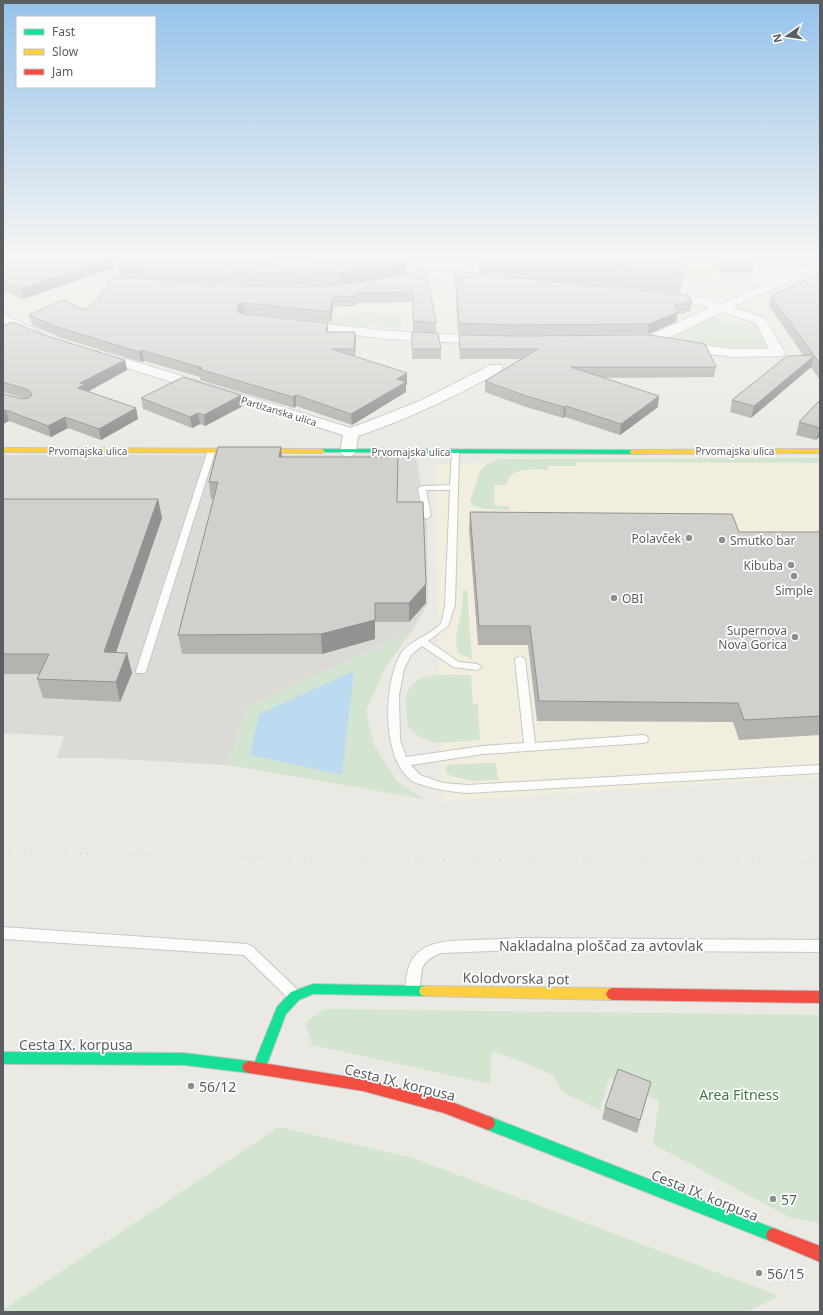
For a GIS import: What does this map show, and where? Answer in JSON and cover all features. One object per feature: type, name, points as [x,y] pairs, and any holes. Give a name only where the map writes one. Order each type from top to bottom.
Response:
[{"type":"street","points":[[7,320],[49,340]]},
{"type":"street","points":[[650,340],[694,320]]},
{"type":"street","points":[[617,341],[650,340],[720,352],[778,353],[761,321],[759,320]]},
{"type":"street","points":[[288,323],[388,335],[496,340]]},
{"type":"street","name":"Partizanska ulica","points":[[84,351],[351,433]]},
{"type":"street","points":[[348,452],[351,433],[380,424],[442,397],[496,368]]},
{"type":"street","name":"Prvomajska ulica","points":[[3,450],[210,452],[820,451]]},
{"type":"street","name":"Kolodvorska pot","points":[[259,1068],[281,1011],[295,996],[313,989],[820,996]]},
{"type":"street","name":"Cesta IX. korpusa","points":[[3,1058],[184,1059],[259,1068],[363,1085],[444,1106],[768,1235],[820,1254]]},
{"type":"lane","points":[[142,671],[210,452]]},
{"type":"lane","points":[[455,452],[450,605],[445,624],[421,641],[408,653],[399,669],[394,695],[395,740],[402,762],[416,778],[442,787],[468,789],[820,769]]},
{"type":"lane","points":[[427,516],[422,488],[454,487]]},
{"type":"lane","points":[[421,641],[457,665],[477,668]]},
{"type":"lane","points":[[520,659],[530,747]]},
{"type":"lane","points":[[402,762],[483,750],[643,739]]},
{"type":"lane","points":[[3,933],[247,950],[295,996]]},
{"type":"lane","name":"Nakladalna ploščad za avtovlak","points":[[412,990],[413,973],[416,963],[421,956],[440,947],[519,944],[820,946]]},
{"type":"shaded area","points":[[3,455],[416,455],[427,526],[428,604],[411,632],[246,708],[228,765],[99,758],[57,758],[64,736],[3,733]]},
{"type":"shaded area","points":[[576,462],[820,463],[820,776],[442,801],[435,464]]},
{"type":"green space","points":[[312,320],[402,320],[400,328],[382,328],[367,321],[368,328],[312,323]]},
{"type":"green space","points":[[706,320],[734,320],[744,324],[750,321],[759,325],[769,348],[711,349],[679,344],[675,336]]},
{"type":"green space","points":[[820,458],[820,463],[576,462],[577,466],[548,466],[548,470],[523,470],[512,474],[506,485],[494,485],[495,506],[508,506],[510,510],[484,509],[473,506],[470,501],[481,469],[487,464],[497,461],[496,459]]},
{"type":"green space","points":[[463,590],[467,591],[472,659],[458,653],[456,642],[462,608]]},
{"type":"green space","points":[[411,632],[385,668],[366,711],[374,745],[397,781],[424,799],[228,765],[246,708]]},
{"type":"green space","points":[[471,675],[473,704],[478,704],[480,740],[436,743],[420,737],[408,726],[406,699],[411,687],[417,681],[434,676]]},
{"type":"green space","points":[[496,763],[498,780],[470,781],[449,775],[445,770],[448,765]]},
{"type":"green space","name":"Area Fitness","points":[[324,1009],[820,1015],[820,1223],[789,1217],[653,1144],[659,1101],[609,1078],[600,1110],[562,1092],[553,1075],[526,1063],[492,1051],[490,1084],[312,1045],[305,1023]]},
{"type":"green space","points":[[279,1127],[413,1158],[779,1296],[747,1312],[3,1312],[3,1310]]},
{"type":"water","points":[[354,671],[342,775],[250,755],[259,714]]},
{"type":"building","points":[[42,320],[303,320],[328,323],[326,332],[355,332],[354,349],[332,349],[407,373],[397,379],[406,382],[351,414],[296,395],[293,397],[199,369],[202,368],[142,350],[139,352],[58,327]]},
{"type":"building","points":[[436,320],[436,323],[413,321]]},
{"type":"building","points":[[459,320],[658,320],[649,324],[512,325],[459,323]]},
{"type":"building","points":[[789,320],[820,320],[820,364],[814,356],[754,406],[732,400],[787,356],[814,355]]},
{"type":"building","points":[[13,322],[47,336],[125,360],[80,383],[85,384],[78,388],[136,408],[99,429],[65,417],[48,426],[6,410],[3,411],[3,394],[23,399],[29,398],[32,395],[29,390],[3,382],[3,326]]},
{"type":"building","points":[[412,332],[438,333],[441,349],[412,349]]},
{"type":"building","points":[[459,335],[651,335],[705,344],[716,367],[571,367],[659,396],[621,424],[566,406],[564,407],[526,396],[485,381],[538,349],[460,349]]},
{"type":"building","points":[[183,377],[241,395],[204,415],[198,413],[190,417],[141,398]]},
{"type":"building","points":[[820,400],[820,428],[799,422]]},
{"type":"building","points":[[218,447],[281,447],[279,457],[398,457],[397,502],[423,502],[426,584],[409,603],[375,603],[375,620],[321,634],[178,635],[218,482],[209,482]]},
{"type":"building","points":[[3,499],[158,499],[104,652],[127,653],[116,682],[37,679],[49,654],[3,654]]},
{"type":"building","name":"OBI","points":[[470,512],[732,514],[739,532],[820,532],[820,716],[744,720],[738,703],[539,701],[530,626],[479,626]]},
{"type":"building","points":[[618,1069],[651,1082],[640,1120],[605,1107]]},
{"type":"railway","points":[[3,851],[310,859],[820,862]]},
{"type":"traffic: fast","points":[[322,451],[632,452]]},
{"type":"traffic: fast","points":[[259,1068],[281,1011],[295,996],[313,989],[425,991]]},
{"type":"traffic: fast","points":[[3,1058],[184,1059],[249,1067]]},
{"type":"traffic: fast","points":[[488,1123],[773,1235]]},
{"type":"traffic: slow","points":[[3,450],[322,451]]},
{"type":"traffic: slow","points":[[632,452],[820,451]]},
{"type":"traffic: slow","points":[[425,991],[612,994]]},
{"type":"traffic: jam","points":[[612,994],[820,997]]},
{"type":"traffic: jam","points":[[249,1067],[363,1085],[444,1106],[488,1123]]},
{"type":"traffic: jam","points":[[773,1235],[820,1254]]},
{"type":"place","name":"Polavček","points":[[689,538]]},
{"type":"place","name":"Smutko bar","points":[[722,540]]},
{"type":"place","name":"Kibuba","points":[[791,565]]},
{"type":"place","name":"Simple","points":[[794,576]]},
{"type":"place","name":"OBI","points":[[614,598]]},
{"type":"place","name":"Supernova Nova Gorica","points":[[795,637]]},
{"type":"place","name":"56/12","points":[[191,1086]]},
{"type":"place","name":"57","points":[[773,1199]]},
{"type":"place","name":"56/15","points":[[759,1273]]}]
